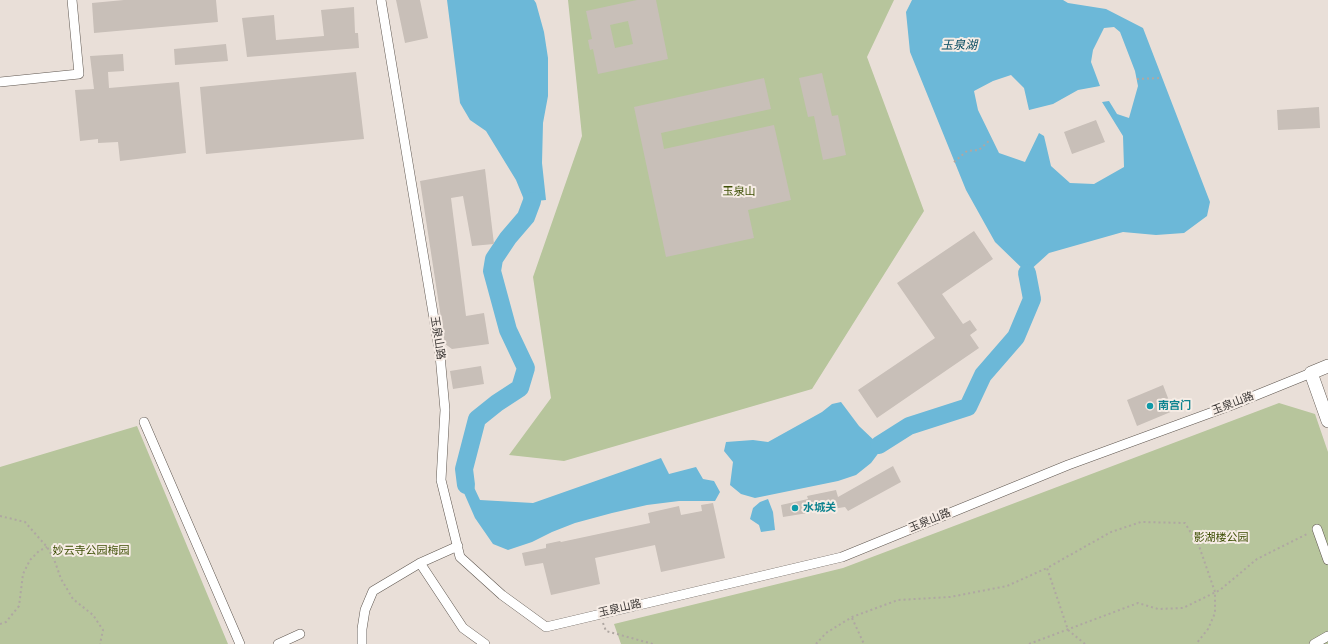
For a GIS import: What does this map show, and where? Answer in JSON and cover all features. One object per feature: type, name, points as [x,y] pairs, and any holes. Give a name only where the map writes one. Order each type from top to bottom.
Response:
[{"type":"main road","name":"玉泉山路","points":[[1311,373],[1328,368]]},
{"type":"main road","points":[[1311,373],[1328,421]]},
{"type":"street","points":[[0,82],[79,74],[72,0]]},
{"type":"street","name":"玉泉山路","points":[[381,0],[440,355],[445,410],[441,480],[460,557],[502,595],[546,627],[842,557],[1068,465],[1232,405],[1311,373]]},
{"type":"street","points":[[144,422],[240,644]]},
{"type":"street","points":[[1317,529],[1328,560]]},
{"type":"street","points":[[362,644],[364,610],[373,591],[420,563],[458,546]]},
{"type":"street","points":[[420,563],[463,628],[485,644]]},
{"type":"street","points":[[278,644],[300,634]]},
{"type":"street","points":[[1314,644],[1328,636]]},
{"type":"path","points":[[1137,79],[1162,78]]},
{"type":"path","points":[[954,162],[967,151],[979,150],[992,139]]},
{"type":"path","points":[[0,516],[25,522],[47,547],[54,559],[61,579],[73,599],[93,615],[103,630],[100,644]]},
{"type":"path","points":[[816,644],[826,633],[852,618],[898,600],[950,597],[1007,586],[1047,568],[1111,532],[1141,522],[1184,523],[1199,546],[1215,592],[1215,613],[1208,629],[1196,644]]},
{"type":"path","points":[[1029,644],[1138,603],[1158,609],[1183,608],[1215,592],[1257,559],[1317,529]]},
{"type":"path","points":[[0,624],[6,622],[19,606],[23,574],[30,560],[39,551],[47,547]]},
{"type":"path","points":[[1047,568],[1068,630],[1085,644]]},
{"type":"path","points":[[600,614],[606,631],[653,644]]},
{"type":"path","points":[[852,618],[864,644]]},
{"type":"green space","name":"玉泉山","points":[[568,0],[894,0],[867,57],[924,211],[812,389],[564,461],[509,455],[551,398],[533,277],[582,136]]},
{"type":"green space","name":"影湖楼公园","points":[[1279,403],[1315,414],[1328,452],[1328,644],[621,644],[614,624],[843,568]]},
{"type":"green space","name":"妙云寺公园梅园","points":[[137,426],[228,644],[0,644],[0,467]]},
{"type":"water","points":[[447,0],[534,0],[536,3],[544,32],[548,58],[548,96],[543,123],[542,163],[546,200],[525,202],[516,180],[486,131],[470,120],[460,103]]},
{"type":"water","name":"玉泉湖","points":[[912,0],[1063,0],[1068,3],[1106,9],[1143,28],[1210,202],[1207,216],[1184,233],[1156,235],[1123,232],[1049,253],[1027,273],[995,242],[966,190],[910,52],[906,12]],"holes":[[[1114,27],[1120,32],[1135,71],[1138,86],[1129,118],[1117,114],[1109,101],[1102,102],[1123,136],[1124,167],[1094,184],[1070,183],[1051,166],[1044,136],[1039,133],[1025,162],[999,153],[978,110],[974,91],[993,81],[1011,75],[1024,88],[1029,110],[1053,104],[1078,90],[1100,86],[1091,62],[1093,50],[1104,28]]]},
{"type":"water","points":[[841,402],[859,426],[879,445],[880,451],[871,463],[856,475],[838,481],[755,498],[741,494],[730,485],[733,462],[724,451],[726,442],[753,440],[768,442],[822,412],[832,404]]},
{"type":"water","points":[[661,458],[669,474],[696,467],[703,479],[714,481],[720,492],[715,501],[679,501],[647,505],[612,513],[575,523],[532,542],[508,550],[493,544],[475,518],[461,486],[472,483],[480,500],[533,503]]},
{"type":"water","points":[[768,499],[773,512],[775,530],[761,532],[759,525],[750,519],[753,508],[760,502]]},
{"type":"building","points":[[124,0],[216,0],[218,22],[94,33],[92,3]]},
{"type":"building","points":[[396,0],[420,0],[428,38],[405,43]]},
{"type":"building","points":[[637,0],[656,0],[668,59],[598,74],[593,49],[590,50],[588,40],[592,39],[586,11]],"holes":[[[628,21],[633,44],[615,48],[610,25]]]},
{"type":"building","points":[[354,7],[355,33],[358,33],[359,48],[247,57],[242,18],[274,15],[276,40],[324,36],[321,10]]},
{"type":"building","points":[[226,44],[228,61],[175,65],[174,49]]},
{"type":"building","points":[[123,54],[124,71],[108,72],[109,88],[179,82],[186,153],[120,161],[118,142],[98,143],[98,139],[80,141],[75,90],[94,89],[90,56]]},
{"type":"building","points":[[356,72],[364,139],[206,154],[200,87]]},
{"type":"building","points":[[822,73],[832,116],[838,115],[846,155],[823,160],[814,116],[808,117],[799,78]]},
{"type":"building","points":[[764,78],[771,109],[661,133],[664,149],[774,125],[791,200],[748,210],[754,238],[666,257],[634,107]]},
{"type":"building","points":[[1319,107],[1320,128],[1278,130],[1277,110]]},
{"type":"building","points":[[1096,120],[1105,142],[1072,154],[1064,132]]},
{"type":"building","points":[[485,169],[494,244],[472,246],[463,196],[451,198],[466,316],[484,313],[489,344],[452,349],[445,344],[420,181]]},
{"type":"building","points":[[974,231],[993,259],[942,294],[963,324],[970,320],[977,330],[970,335],[979,348],[877,418],[858,390],[935,338],[897,283]]},
{"type":"building","points":[[481,366],[484,384],[453,389],[450,371]]},
{"type":"building","name":"南宫门","points":[[1163,385],[1173,411],[1137,426],[1127,400]]},
{"type":"building","points":[[893,466],[901,482],[848,511],[845,507],[783,517],[781,505],[808,499],[807,496],[836,490],[838,497]]},
{"type":"building","points":[[713,503],[725,558],[661,572],[655,545],[595,558],[600,584],[551,595],[543,563],[525,566],[522,553],[546,548],[546,544],[650,523],[648,513],[679,506],[681,515],[702,511],[701,505]]},
{"type":"waterway","points":[[466,485],[464,469],[477,419],[497,403],[520,388],[526,368],[508,330],[492,271],[494,259],[508,238],[526,217],[532,201]]},
{"type":"waterway","points":[[879,445],[909,426],[968,407],[983,375],[1016,337],[1032,299],[1027,273]]},
{"type":"place","name":"南宫门","points":[[1150,406]]},
{"type":"place","name":"水城关","points":[[795,508]]}]
